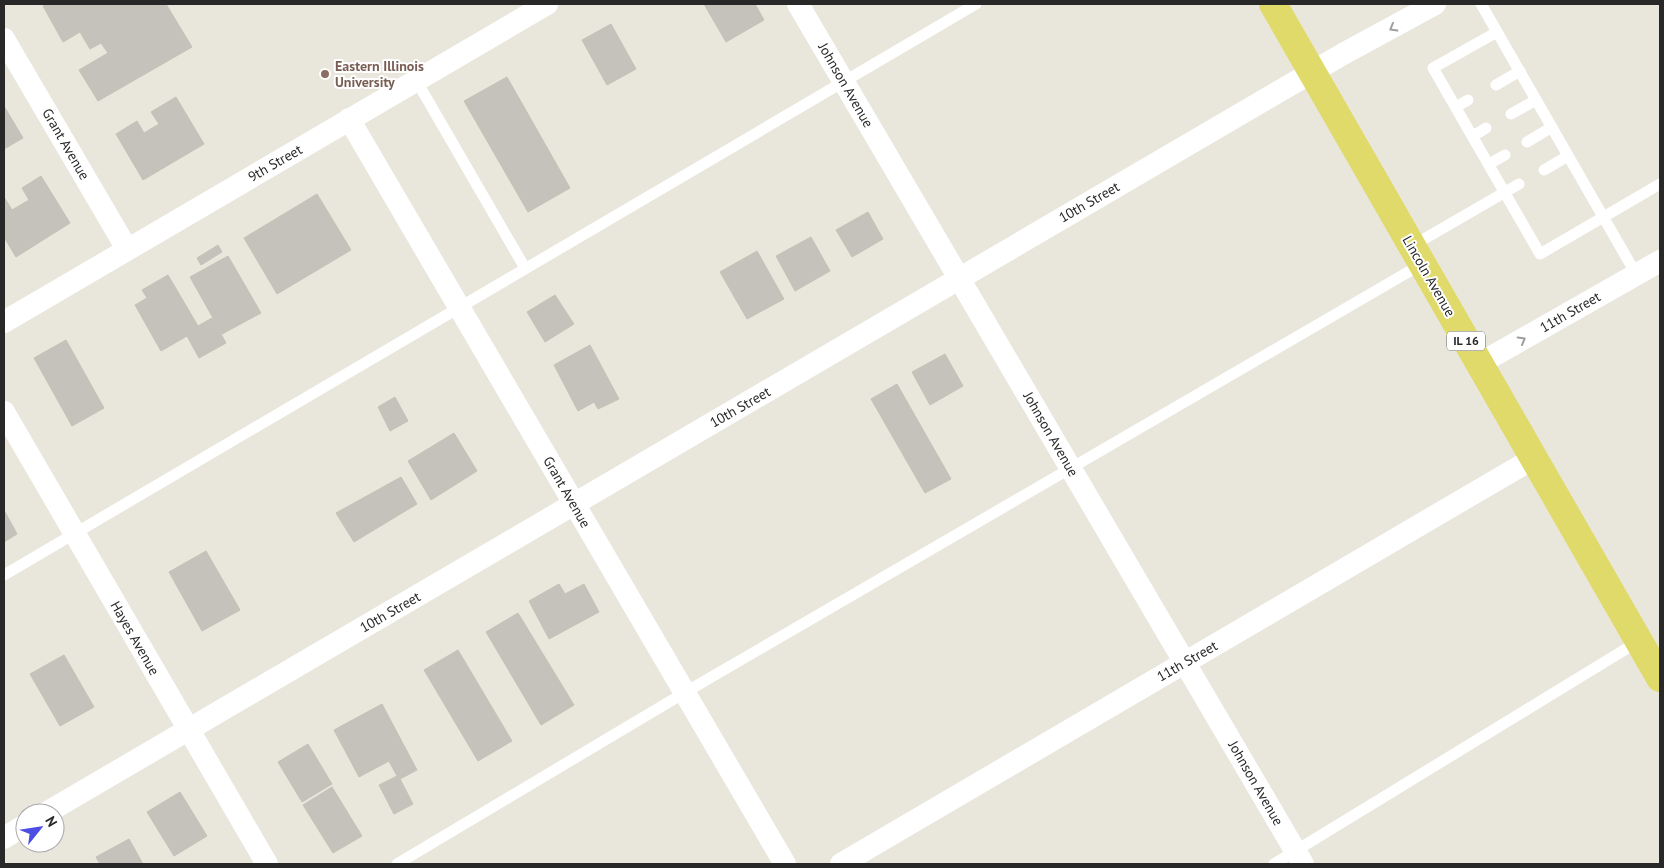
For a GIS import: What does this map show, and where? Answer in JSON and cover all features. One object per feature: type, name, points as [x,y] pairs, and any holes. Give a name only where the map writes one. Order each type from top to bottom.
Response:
[{"type":"main road","name":"Lincoln Avenue","points":[[1273,4],[1660,678]]},
{"type":"street","name":"9th Street","points":[[4,322],[546,4]]},
{"type":"street","name":"Johnson Avenue","points":[[798,4],[1300,858]]},
{"type":"street","name":"10th Street","points":[[63,803],[1312,72],[1435,4]]},
{"type":"street","name":"Grant Avenue","points":[[4,39],[128,249]]},
{"type":"street","name":"Grant Avenue","points":[[349,119],[785,864]]},
{"type":"street","name":"11th Street","points":[[1479,364],[1660,261]]},
{"type":"street","name":"Hayes Avenue","points":[[4,412],[267,864]]},
{"type":"street","name":"11th Street","points":[[841,864],[1534,458]]},
{"type":"street","points":[[4,838],[15,831]]},
{"type":"lane","points":[[4,575],[976,4]]},
{"type":"lane","points":[[1481,4],[1636,274]]},
{"type":"lane","points":[[1497,32],[1433,68],[1540,254],[1660,184]]},
{"type":"lane","points":[[1496,85],[1520,71]]},
{"type":"lane","points":[[416,80],[525,268]]},
{"type":"lane","points":[[1456,107],[1468,100]]},
{"type":"lane","points":[[1511,114],[1536,100]]},
{"type":"lane","points":[[1528,142],[1552,127]]},
{"type":"lane","points":[[1473,136],[1486,128]]},
{"type":"lane","points":[[1489,164],[1505,155]]},
{"type":"lane","points":[[1544,170],[1568,156]]},
{"type":"lane","points":[[397,864],[684,693],[1072,469],[1417,255],[1519,184]]},
{"type":"lane","points":[[1274,864],[1300,858],[1639,641]]},
{"type":"building","points":[[46,4],[166,4],[192,47],[98,101],[79,70],[108,53],[101,43],[90,49],[80,32],[63,42],[43,6]]},
{"type":"building","points":[[704,4],[755,4],[764,20],[726,42]]},
{"type":"building","points":[[611,24],[636,69],[607,85],[582,40]]},
{"type":"building","points":[[507,77],[570,188],[528,212],[464,101]]},
{"type":"building","points":[[176,97],[204,144],[143,180],[116,134],[137,121],[144,133],[159,124],[151,112]]},
{"type":"building","points":[[4,106],[23,138],[4,149]]},
{"type":"building","points":[[41,176],[70,223],[16,257],[4,237],[4,197],[12,210],[29,200],[22,188]]},
{"type":"building","points":[[317,194],[351,250],[277,294],[244,238]]},
{"type":"building","points":[[868,212],[883,239],[852,257],[836,230]]},
{"type":"building","points":[[811,237],[830,271],[795,291],[776,256]]},
{"type":"building","points":[[218,245],[222,252],[201,265],[197,258]]},
{"type":"building","points":[[757,251],[784,299],[747,319],[720,272]]},
{"type":"building","points":[[228,256],[261,313],[222,334],[190,277]]},
{"type":"building","points":[[168,275],[198,326],[212,318],[226,343],[199,358],[187,336],[161,351],[135,305],[147,298],[142,290]]},
{"type":"building","points":[[555,295],[574,324],[545,342],[527,312]]},
{"type":"building","points":[[66,340],[104,408],[72,426],[34,358]]},
{"type":"building","points":[[590,345],[619,399],[598,409],[594,402],[578,411],[554,365]]},
{"type":"building","points":[[945,354],[963,386],[930,405],[912,372]]},
{"type":"building","points":[[897,384],[951,479],[925,493],[871,399]]},
{"type":"building","points":[[395,397],[408,421],[390,431],[378,407]]},
{"type":"building","points":[[454,433],[477,471],[431,500],[408,461]]},
{"type":"building","points":[[401,477],[417,504],[354,542],[336,513]]},
{"type":"building","points":[[4,510],[17,534],[4,542]]},
{"type":"building","points":[[206,551],[240,610],[202,631],[169,572]]},
{"type":"building","points":[[559,584],[565,594],[584,584],[599,612],[549,639],[529,601]]},
{"type":"building","points":[[518,613],[574,705],[541,725],[486,632]]},
{"type":"building","points":[[458,650],[512,741],[478,761],[424,670]]},
{"type":"building","points":[[64,655],[94,707],[60,726],[30,674]]},
{"type":"building","points":[[382,704],[417,770],[400,779],[413,804],[394,814],[379,785],[397,776],[389,761],[359,777],[334,730]]},
{"type":"building","points":[[308,744],[332,784],[302,802],[278,762]]},
{"type":"building","points":[[332,787],[362,836],[333,853],[303,805]]},
{"type":"building","points":[[180,792],[207,836],[174,856],[147,812]]},
{"type":"building","points":[[129,839],[143,864],[100,864],[96,857]]},
{"type":"place","name":"Eastern Illinois University","points":[[325,74]]}]
